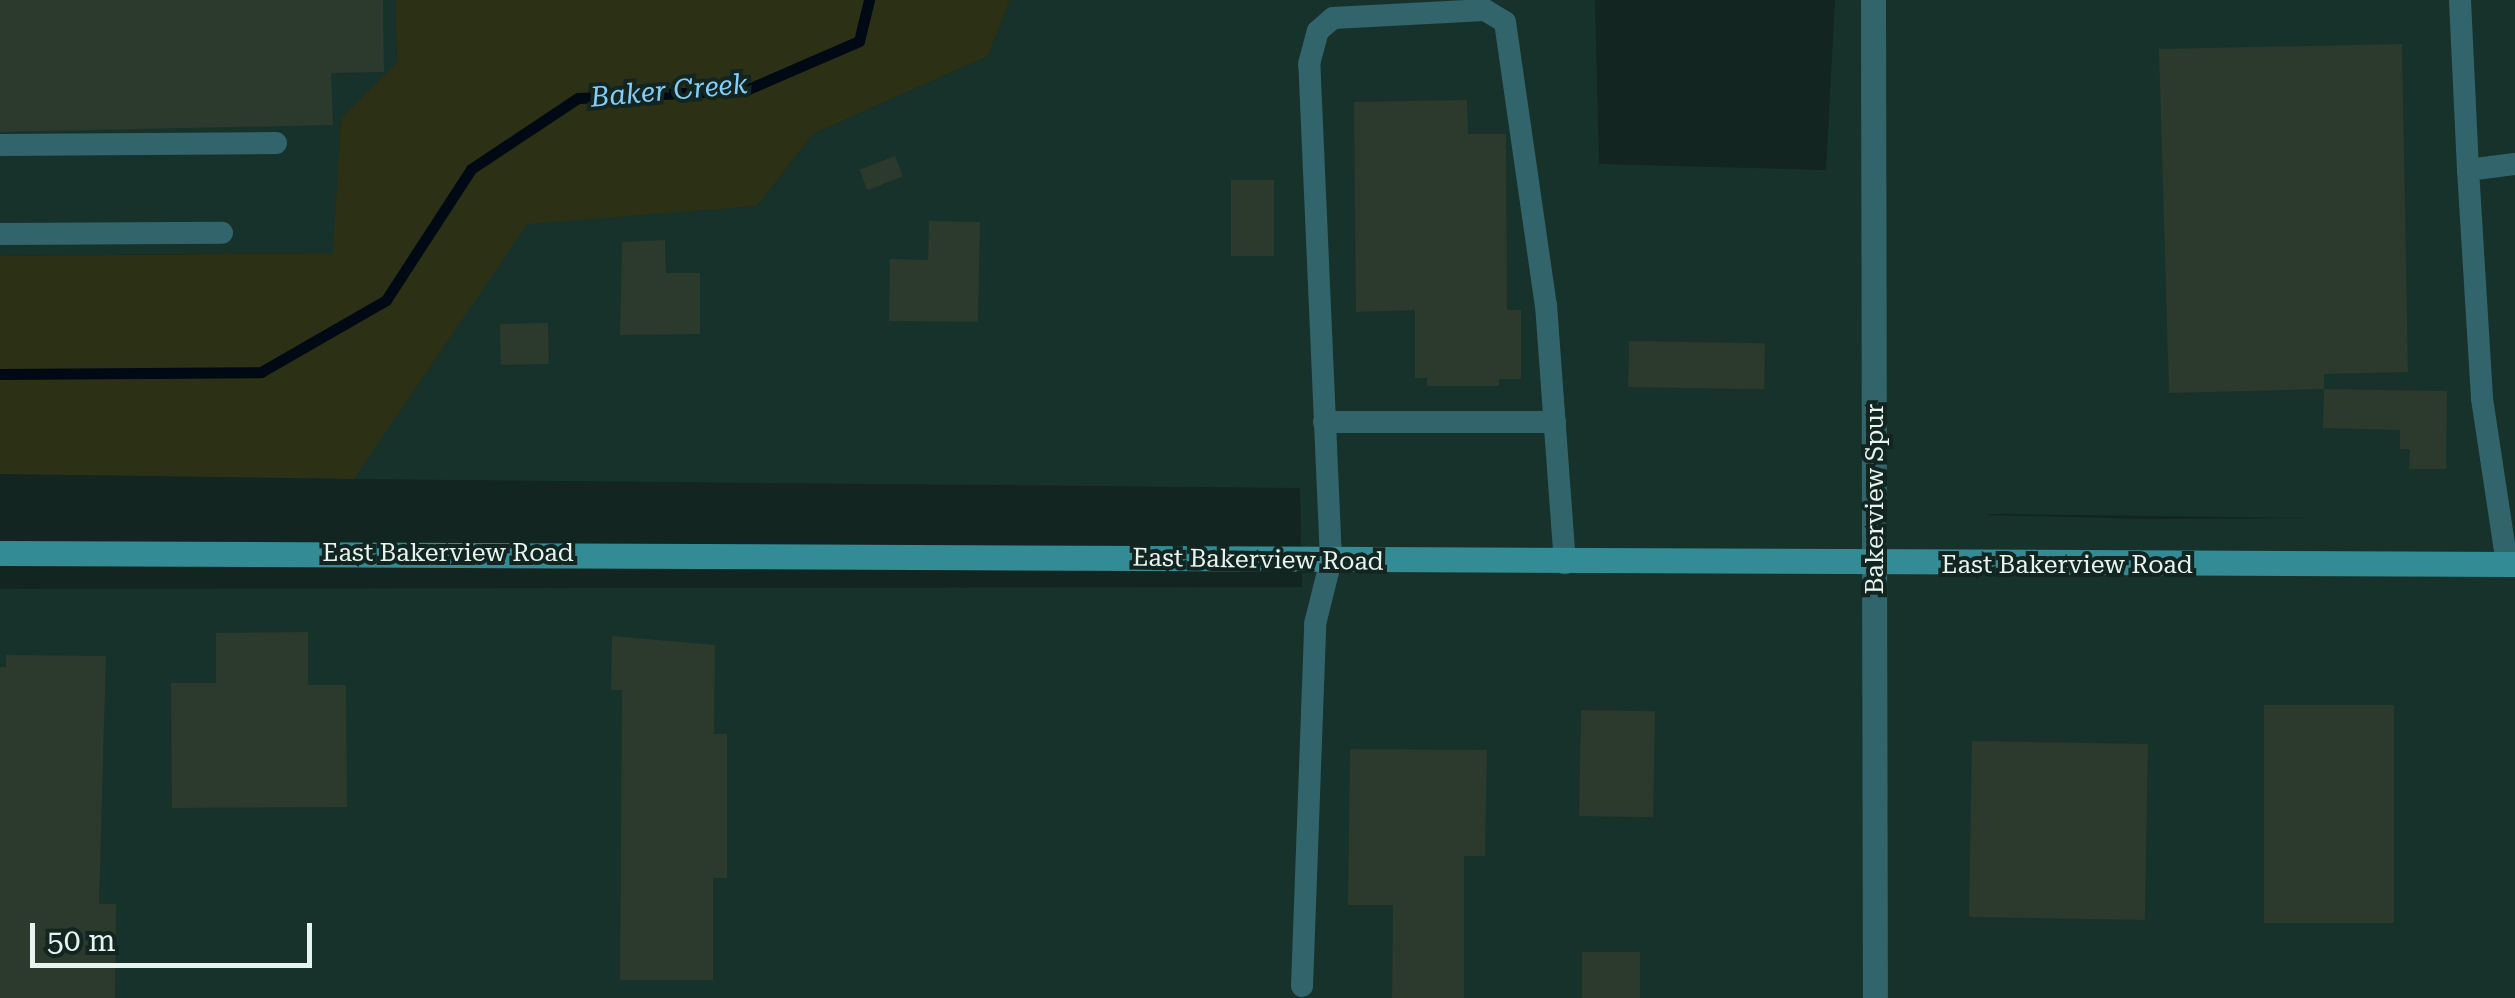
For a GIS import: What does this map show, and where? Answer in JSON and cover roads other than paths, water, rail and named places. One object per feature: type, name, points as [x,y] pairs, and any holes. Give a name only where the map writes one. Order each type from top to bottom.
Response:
[{"type":"main road","name":"East Bakerview Road","points":[[0,553],[1875,566],[2511,564]]},
{"type":"street","name":"Bakerview Spur","points":[[1873,0],[1875,998]]},
{"type":"lane","points":[[2460,0],[2482,398],[2511,564]]},
{"type":"lane","points":[[1302,986],[1315,624],[1331,560],[1312,45],[1333,18],[1485,10],[1505,22],[1546,305],[1565,563]]},
{"type":"lane","points":[[0,146],[276,143]]},
{"type":"lane","points":[[2468,170],[2515,164]]},
{"type":"lane","points":[[0,234],[222,234]]},
{"type":"lane","points":[[1324,422],[1555,422]]},
{"type":"waterway","name":"Baker Creek","points":[[0,374],[261,372],[386,300],[471,169],[578,98],[746,90],[859,41],[869,0]]}]
